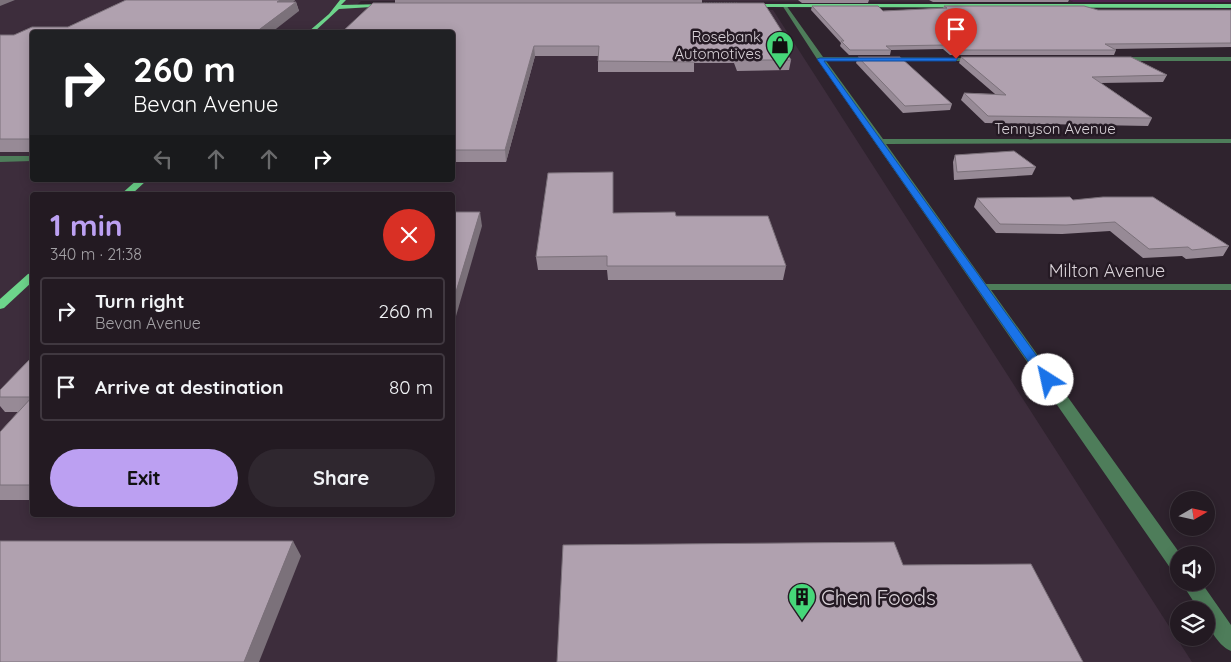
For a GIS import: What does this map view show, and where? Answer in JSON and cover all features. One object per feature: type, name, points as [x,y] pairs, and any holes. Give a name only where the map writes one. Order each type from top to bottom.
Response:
[{"type":"main road","points":[[312,30],[343,0]]},
{"type":"main road","points":[[338,6],[389,6]]},
{"type":"main road","points":[[739,6],[1231,6]]},
{"type":"main road","points":[[128,192],[140,182]]},
{"type":"main road","points":[[0,305],[30,278]]},
{"type":"street","points":[[784,6],[1170,553]]},
{"type":"street","points":[[820,59],[986,59]]},
{"type":"street","points":[[1113,59],[1231,59]]},
{"type":"street","name":"Tennyson Avenue","points":[[880,142],[1231,141]]},
{"type":"street","points":[[0,159],[30,159]]},
{"type":"street","name":"Milton Avenue","points":[[983,288],[1231,287]]},
{"type":"street","points":[[1198,591],[1224,621],[1231,641]]},
{"type":"shaded area","points":[[0,0],[1069,0],[1073,2],[361,1],[355,7],[773,10],[1170,628],[1170,646],[1182,646],[1192,662],[0,662]]},
{"type":"shaded area","points":[[1069,0],[1231,0],[1231,2],[1073,2]]},
{"type":"building","points":[[126,0],[280,0],[277,2],[296,2],[259,30],[30,30],[30,139],[0,139],[0,35],[14,35],[32,27],[68,27]]},
{"type":"building","points":[[373,3],[764,3],[790,44],[781,44],[791,60],[738,60],[735,53],[692,53],[695,62],[598,61],[599,46],[534,46],[505,150],[455,150],[455,30],[344,30]]},
{"type":"building","points":[[812,6],[878,6],[883,11],[947,8],[944,6],[1084,6],[1098,10],[1231,10],[1231,43],[1105,44],[1116,50],[951,50],[945,45],[886,46],[891,50],[850,50]]},
{"type":"building","points":[[858,57],[900,57],[952,104],[905,106]]},
{"type":"building","points":[[961,57],[1131,57],[1167,75],[1092,77],[1152,118],[988,116],[964,93],[1006,95]]},
{"type":"building","points":[[1014,151],[1036,167],[957,172],[955,155]]},
{"type":"building","points":[[613,172],[613,213],[675,212],[676,216],[768,216],[786,266],[607,266],[607,256],[536,257],[548,173]]},
{"type":"building","points":[[1070,197],[1073,200],[1103,197],[1153,197],[1229,246],[1192,250],[1188,247],[1149,249],[1115,222],[1066,225],[1000,224],[977,198]]},
{"type":"building","points":[[455,212],[480,212],[455,295]]},
{"type":"building","points":[[30,359],[30,397],[0,397],[0,390]]},
{"type":"building","points":[[30,399],[30,485],[0,485],[0,432]]},
{"type":"building","points":[[0,541],[293,541],[244,662],[0,662]]},
{"type":"building","name":"Chen Foods","points":[[894,542],[903,565],[1031,564],[1083,662],[557,662],[563,545]]},
{"type":"place","name":"Rosebank Automotives","points":[[780,69]]},
{"type":"place","name":"Chen Foods","points":[[802,621]]},
{"type":"route","points":[[956,59],[820,59],[1048,380]]}]
